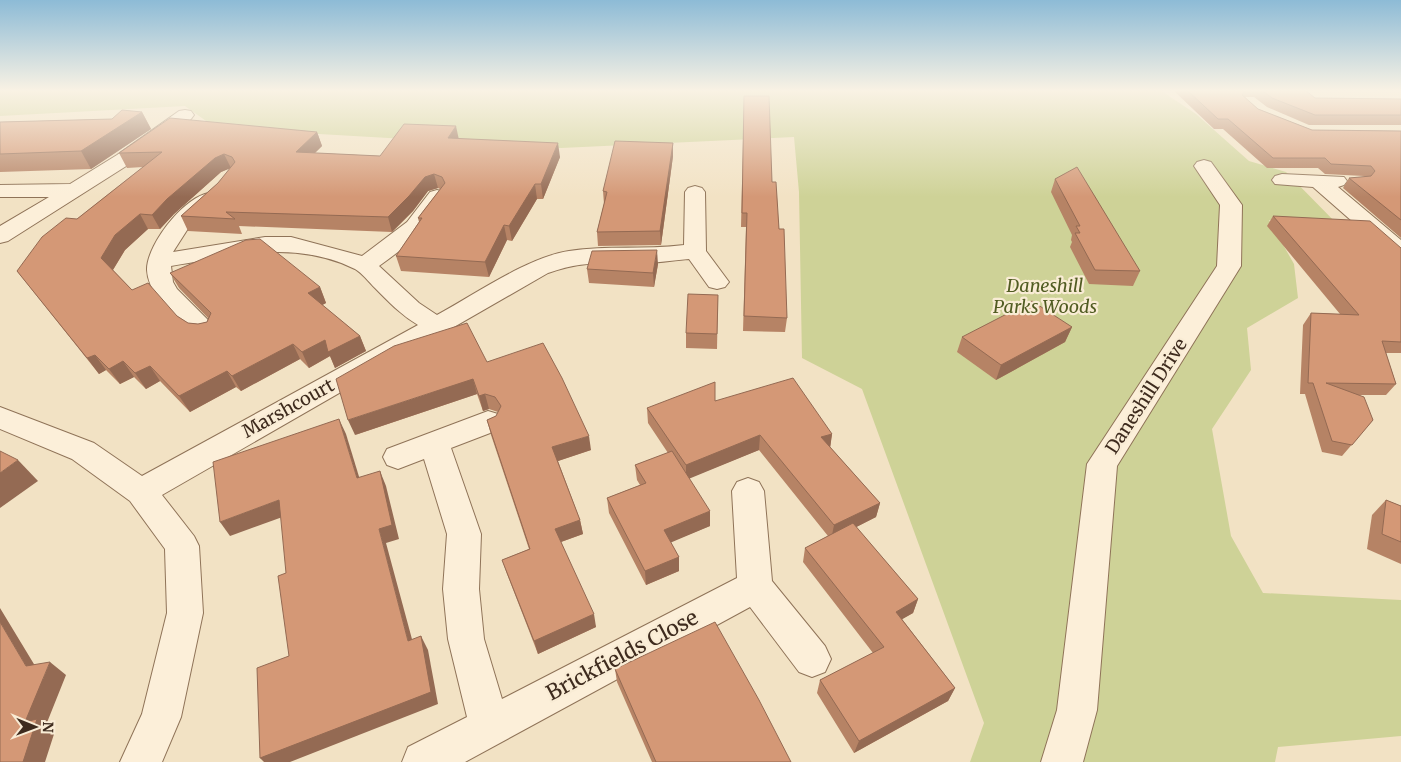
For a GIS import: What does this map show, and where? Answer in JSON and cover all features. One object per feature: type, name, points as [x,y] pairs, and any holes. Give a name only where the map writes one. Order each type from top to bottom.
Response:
[{"type":"street","points":[[0,236],[124,159],[170,126]]},
{"type":"street","name":"Daneshill Drive","points":[[1062,762],[1077,710],[1102,464],[1161,375],[1229,266],[1231,205],[1204,166]]},
{"type":"street","points":[[1282,180],[1356,182]]},
{"type":"street","points":[[1319,181],[1396,259]]},
{"type":"street","points":[[205,330],[178,304],[161,282],[159,261],[171,234],[189,213],[222,190],[226,183]]},
{"type":"street","points":[[0,191],[76,190]]},
{"type":"street","points":[[695,192],[695,251],[717,282]]},
{"type":"street","points":[[365,265],[403,237],[429,212],[437,196]]},
{"type":"street","points":[[159,261],[266,244],[291,244],[330,253],[365,265],[410,309],[436,325]]},
{"type":"street","name":"Marshcourt","points":[[141,492],[540,268],[568,258],[603,255],[650,256],[695,251]]},
{"type":"street","points":[[0,417],[83,451],[141,492],[182,546],[185,613],[161,717],[141,762]]},
{"type":"street","points":[[398,457],[488,422]]},
{"type":"street","points":[[434,443],[464,534],[461,589],[466,639],[489,725]]},
{"type":"street","points":[[748,491],[755,586],[812,659]]},
{"type":"street","name":"Brickfields Close","points":[[423,762],[489,725],[755,586]]},
{"type":"green space","name":"Daneshill Parks Woods","points":[[213,126],[1209,126],[1249,161],[1286,172],[1342,229],[1269,220],[1294,264],[1298,298],[1247,328],[1251,370],[1212,429],[1231,536],[1263,593],[1401,600],[1401,736],[1278,747],[1275,762],[970,762],[984,723],[862,389],[802,358],[799,192],[794,137],[561,148],[216,128]]},
{"type":"building","points":[[0,126],[121,126],[81,151],[0,154]]},
{"type":"building","points":[[159,126],[249,126],[317,132],[296,152],[380,156],[403,126],[456,126],[448,138],[558,143],[541,184],[535,184],[509,226],[504,225],[485,262],[396,256],[422,218],[418,218],[445,183],[442,177],[434,174],[425,177],[388,217],[226,212],[235,219],[181,216],[218,183],[235,162],[232,157],[224,154],[215,158],[167,199],[152,215],[140,214],[115,235],[101,258],[132,290],[148,283],[177,316],[188,323],[198,324],[207,322],[211,313],[170,273],[246,240],[260,239],[320,287],[308,293],[360,336],[328,352],[325,340],[302,352],[293,344],[232,376],[227,371],[179,396],[150,366],[135,373],[123,361],[109,369],[95,355],[87,358],[17,271],[42,237],[66,218],[77,219],[162,152],[119,153]]},
{"type":"building","points":[[743,126],[770,126],[772,182],[776,182],[779,229],[784,229],[787,318],[744,316],[747,213],[742,213]]},
{"type":"building","points":[[1236,126],[1301,126],[1312,130],[1401,131],[1401,220],[1349,178],[1371,176],[1375,171],[1371,166],[1331,164],[1325,158],[1273,158]]},
{"type":"building","points":[[615,141],[673,143],[660,231],[597,232],[607,192],[603,191]]},
{"type":"building","points":[[1077,167],[1140,271],[1095,270],[1075,233],[1080,233],[1076,226],[1080,226],[1055,179]]},
{"type":"building","points":[[1273,216],[1370,221],[1401,248],[1401,342],[1382,341],[1396,384],[1326,383],[1364,397],[1373,420],[1352,445],[1332,441],[1313,383],[1308,383],[1311,313],[1359,315]]},
{"type":"building","points":[[657,250],[653,273],[587,269],[592,251]]},
{"type":"building","points":[[688,294],[718,295],[717,334],[686,333]]},
{"type":"building","points":[[1032,301],[1072,327],[1001,365],[962,337]]},
{"type":"building","points":[[467,323],[487,362],[543,343],[562,378],[589,436],[552,447],[580,520],[555,529],[594,614],[534,641],[502,560],[530,549],[487,420],[496,416],[501,406],[495,397],[485,394],[479,396],[473,379],[348,420],[336,379],[394,346]]},
{"type":"building","points":[[793,378],[832,434],[821,437],[880,503],[834,525],[760,435],[686,465],[647,408],[715,382],[715,401]]},
{"type":"building","points":[[339,419],[357,478],[380,471],[392,525],[379,529],[408,641],[421,636],[431,692],[260,758],[257,668],[289,656],[278,576],[286,573],[279,500],[220,522],[213,462]]},
{"type":"building","points":[[0,451],[18,460],[0,473]]},
{"type":"building","points":[[672,451],[710,511],[664,530],[679,557],[645,571],[607,498],[646,483],[635,465]]},
{"type":"building","points":[[1386,500],[1401,506],[1401,542],[1382,534]]},
{"type":"building","points":[[853,523],[918,599],[896,612],[955,688],[859,741],[820,680],[884,647],[805,548]]},
{"type":"building","points":[[0,622],[26,666],[50,662],[25,722],[37,719],[23,762],[0,762]]},
{"type":"building","points":[[715,622],[791,762],[656,762],[615,669]]}]
